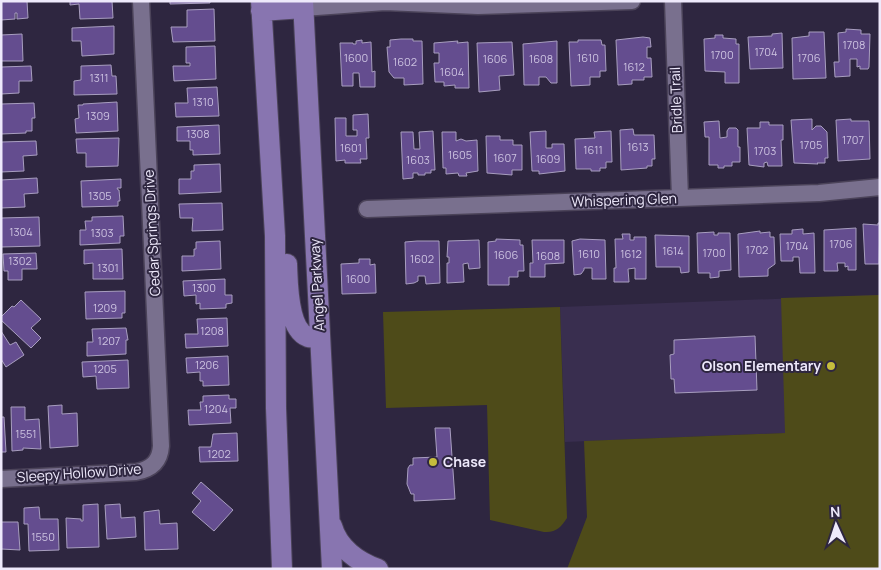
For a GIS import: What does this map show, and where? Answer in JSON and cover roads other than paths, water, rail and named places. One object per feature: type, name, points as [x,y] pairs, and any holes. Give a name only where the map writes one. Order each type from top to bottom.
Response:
[{"type":"main road","points":[[282,569],[276,408],[275,236],[261,6],[303,4]]},
{"type":"main road","name":"Angel Parkway","points":[[303,4],[332,569]]},
{"type":"main road","points":[[272,176],[281,212],[294,323],[300,332],[309,337],[320,337]]},
{"type":"main road","points":[[329,516],[334,531],[342,545],[353,557],[378,569]]},
{"type":"street","name":"Cedar Springs Drive","points":[[142,1],[161,446],[160,454],[154,464]]},
{"type":"street","points":[[303,4],[445,2],[478,6],[632,1]]},
{"type":"street","name":"Bridle Trail","points":[[673,1],[680,198]]},
{"type":"street","name":"Whispering Glen","points":[[367,208],[819,193],[880,187]]},
{"type":"street","name":"Sleepy Hollow Drive","points":[[1,478],[136,472],[154,464]]},
{"type":"place","name":"Olson Elementary","points":[[831,366]]},
{"type":"place","name":"Chase","points":[[433,462]]}]
